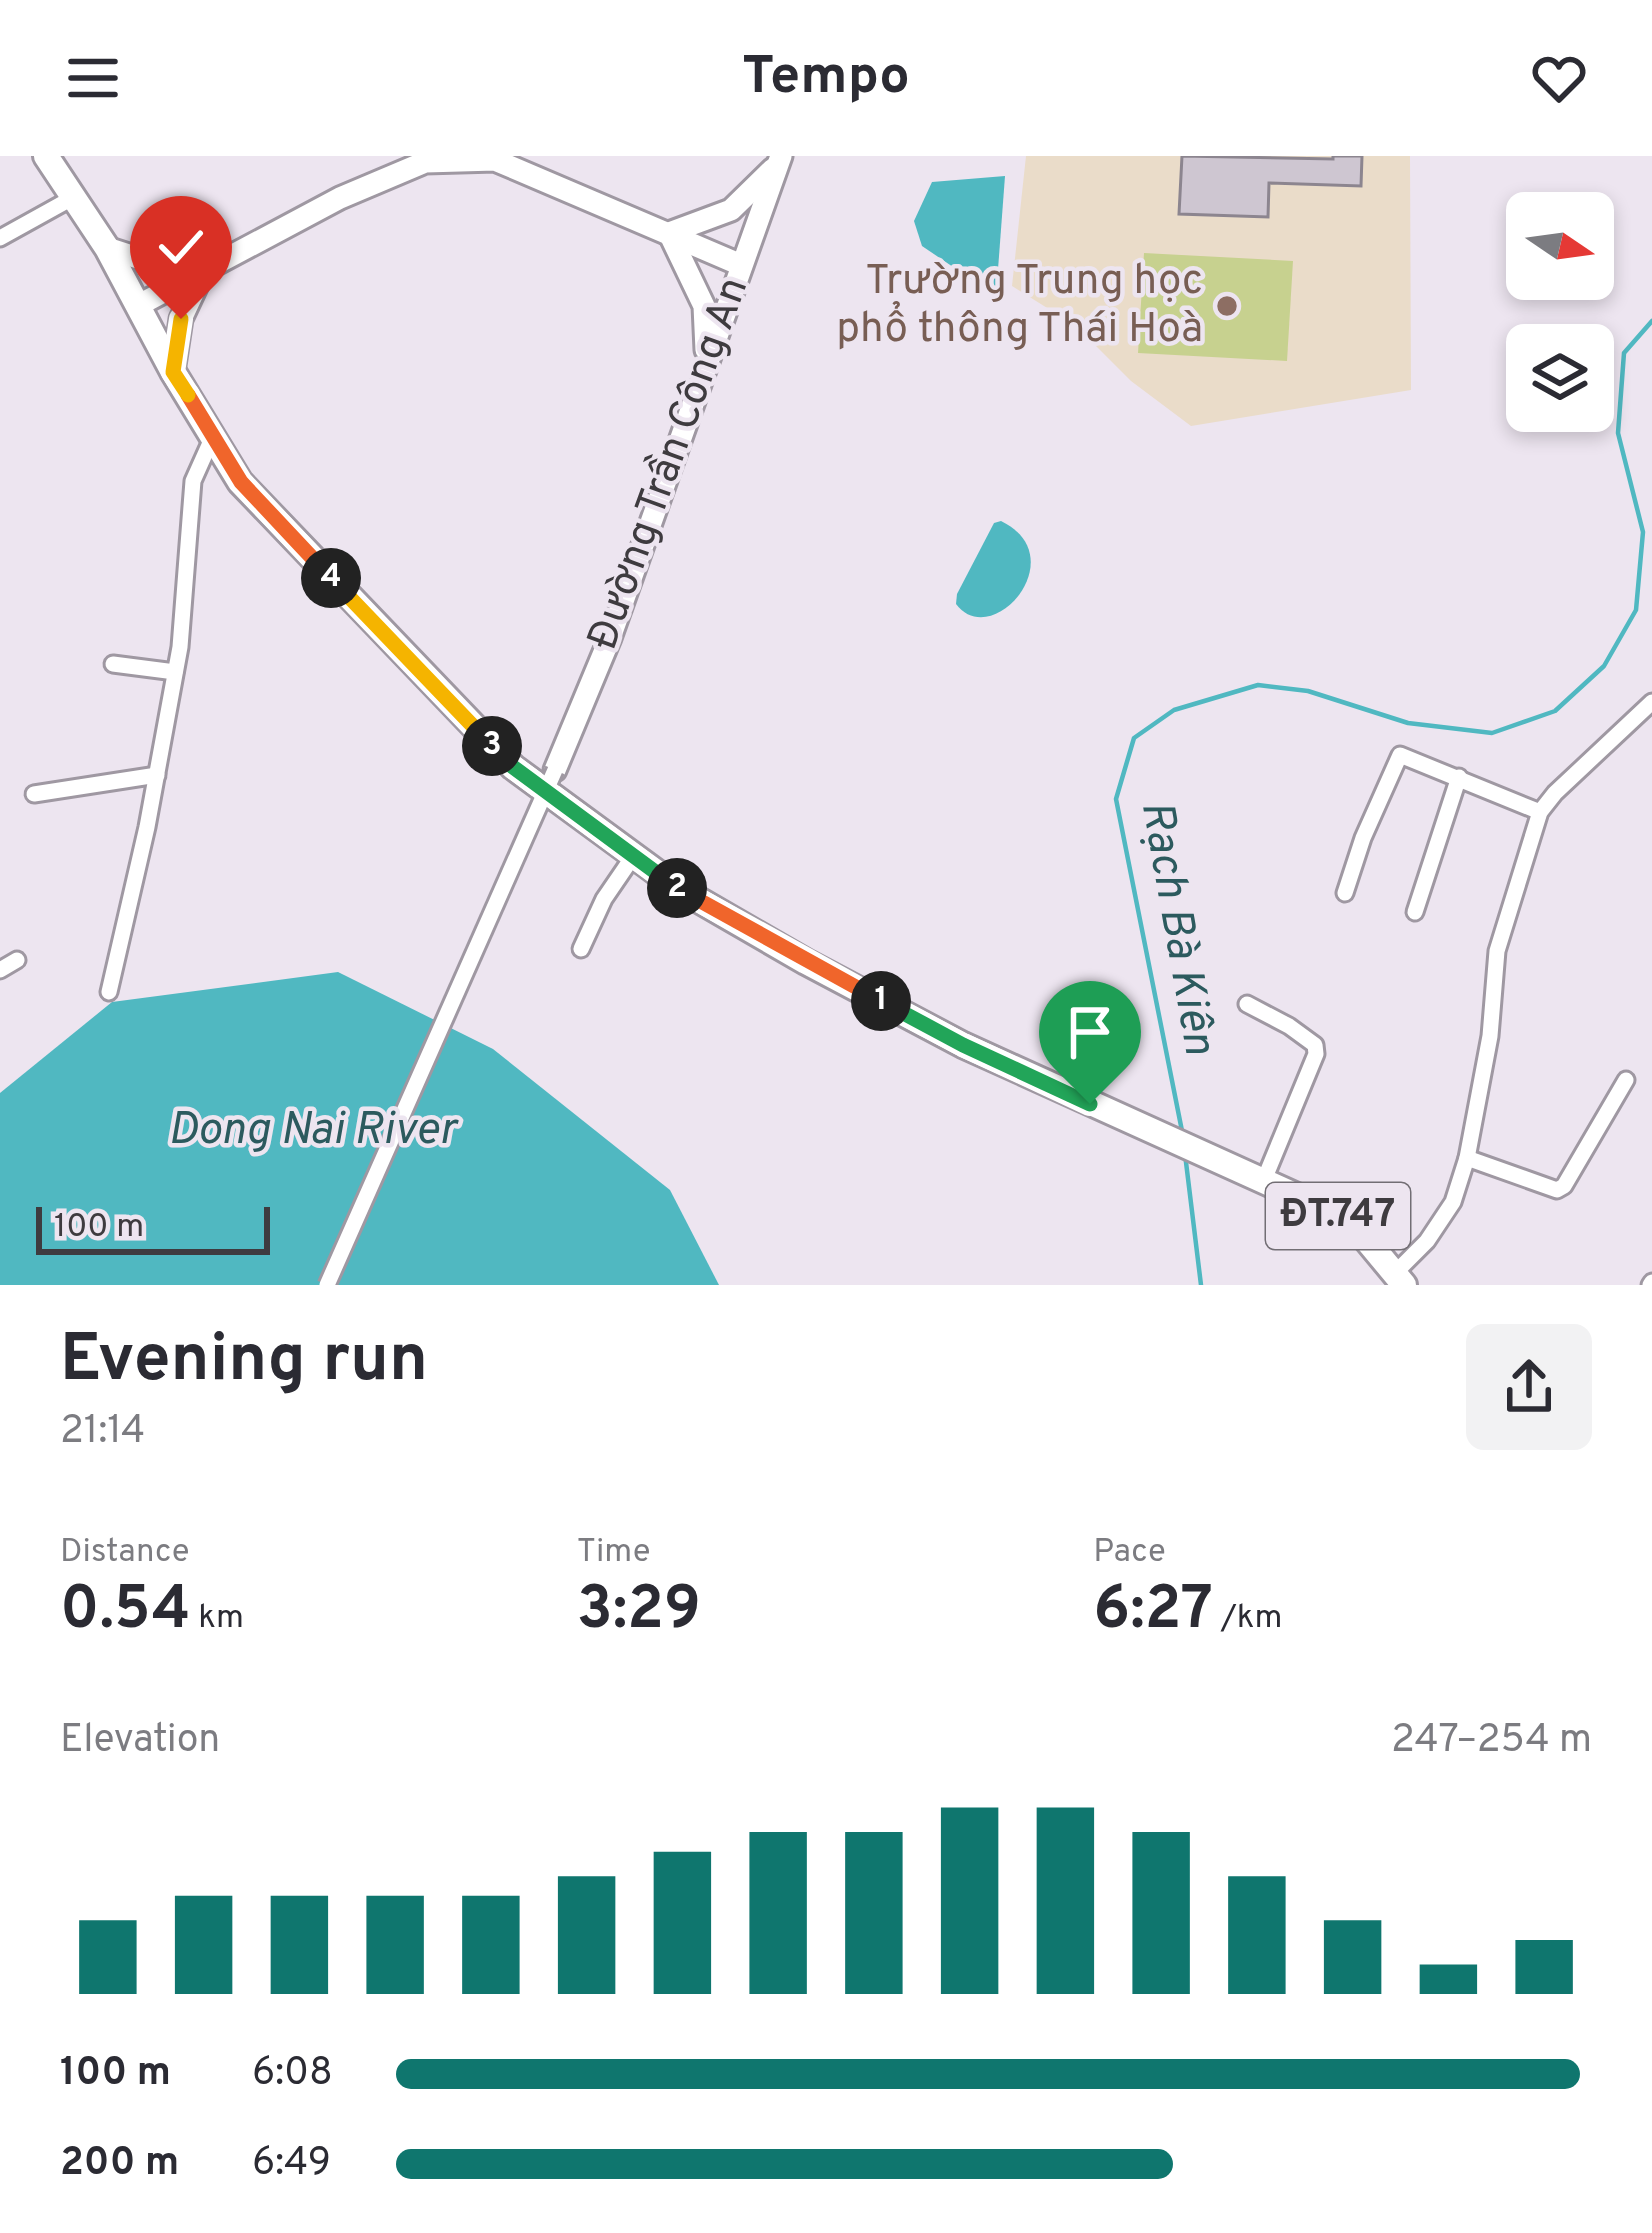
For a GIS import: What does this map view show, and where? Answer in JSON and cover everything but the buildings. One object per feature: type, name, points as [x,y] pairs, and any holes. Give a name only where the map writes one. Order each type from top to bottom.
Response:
[{"type":"main road","name":"ĐT.747","points":[[46,156],[107,248],[173,372],[241,482],[513,767],[632,858],[806,962],[963,1045],[1332,1212],[1365,1238],[1399,1279]]},
{"type":"street","points":[[139,305],[340,198],[425,162],[495,160],[741,265]]},
{"type":"street","points":[[669,233],[731,210],[779,160]]},
{"type":"street","name":"Đường Trần Công An","points":[[555,770],[610,638],[779,160]]},
{"type":"street","points":[[0,238],[74,197]]},
{"type":"street","points":[[669,233],[704,306],[705,370]]},
{"type":"street","points":[[107,248],[166,267],[205,269]]},
{"type":"street","points":[[173,372],[181,319],[205,269]]},
{"type":"street","points":[[109,992],[176,672],[193,482],[214,434]]},
{"type":"street","points":[[113,664],[176,672]]},
{"type":"street","points":[[1399,1279],[1453,1202],[1467,1157],[1490,1036],[1497,951],[1540,812],[1652,702]]},
{"type":"street","points":[[1345,893],[1396,759],[1406,757],[1540,812]]},
{"type":"street","points":[[327,1285],[555,770]]},
{"type":"street","points":[[34,794],[157,775]]},
{"type":"street","points":[[1415,912],[1459,777]]},
{"type":"street","points":[[581,949],[604,899],[632,858]]},
{"type":"street","points":[[0,970],[16,960]]},
{"type":"street","points":[[1247,1004],[1315,1046],[1316,1054],[1258,1177]]},
{"type":"street","points":[[1467,1157],[1557,1190],[1564,1186],[1627,1080]]},
{"type":"shaded area","name":"Trường Trung học phổ thông Thái Hoà","points":[[1026,156],[1410,156],[1411,390],[1191,426],[1131,381],[1076,326],[1012,286]]},
{"type":"green space","points":[[1144,253],[1293,261],[1287,361],[1138,353]]},
{"type":"water","points":[[1005,176],[996,296],[922,246],[914,221],[932,182]]},
{"type":"water","points":[[1001,521],[1022,537],[1030,556],[1029,576],[1006,608],[989,616],[971,616],[956,604],[957,594],[994,523]]},
{"type":"water","name":"Dong Nai River","points":[[338,972],[493,1049],[670,1190],[719,1285],[0,1285],[0,1093],[112,1002]]},
{"type":"waterway","name":"Rạch Bà Kiên","points":[[1183,1136],[1116,799],[1134,738],[1174,710],[1258,685],[1308,691],[1408,723],[1492,733],[1555,711],[1604,666],[1636,610],[1643,532],[1618,433],[1624,353],[1652,321]]},
{"type":"waterway","name":"Rạch Bà Kiên","points":[[1185,1154],[1201,1285]]},
{"type":"place","name":"Trường Trung học phổ thông Thái Hoà","points":[[1227,306]]},
{"type":"route","points":[[181,319],[173,372],[241,482],[513,767],[678,888],[963,1045],[1090,1104]]}]
